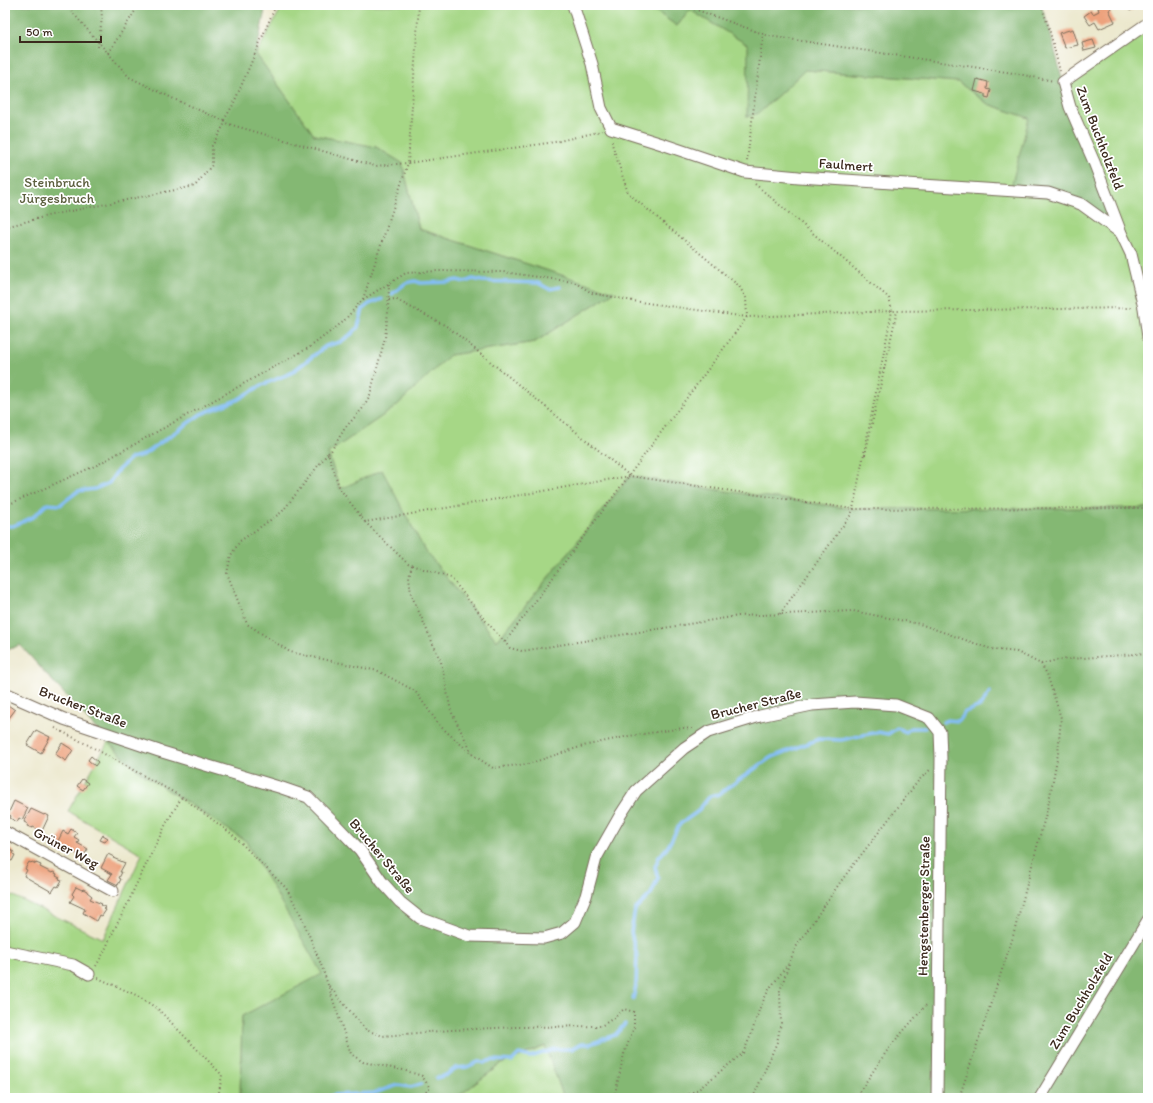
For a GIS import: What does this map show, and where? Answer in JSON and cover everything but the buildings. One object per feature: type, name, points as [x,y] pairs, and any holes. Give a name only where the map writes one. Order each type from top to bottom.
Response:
[{"type":"street","points":[[572,5],[592,64],[601,108],[611,128]]},
{"type":"street","name":"Zum Buchholzfeld","points":[[1121,234],[1094,162],[1070,107],[1063,82],[1148,23]]},
{"type":"street","name":"Faulmert","points":[[611,128],[742,171],[806,178],[1048,193],[1081,204],[1121,234],[1132,254],[1146,308]]},
{"type":"street","points":[[1146,308],[1148,337]]},
{"type":"street","name":"Brucher Straße","points":[[5,693],[70,721],[159,752],[308,797],[360,850],[382,882],[400,902],[420,918],[469,936],[544,938],[562,934],[575,922],[586,896],[596,858],[636,791],[684,748],[708,732],[760,716],[812,705],[855,702],[896,705],[929,718]]},
{"type":"street","name":"Hengstenberger Straße","points":[[929,718],[940,732],[941,758],[937,1098]]},
{"type":"street","name":"Grüner Weg","points":[[5,832],[113,891]]},
{"type":"street","name":"Zum Buchholzfeld","points":[[1040,1098],[1148,920]]},
{"type":"street","points":[[5,951],[72,965],[89,974]]},
{"type":"path","points":[[5,15],[7,5]]},
{"type":"path","points":[[66,5],[130,77],[224,122],[375,166],[555,142],[611,128],[612,144],[628,193],[739,286],[746,298],[747,317],[506,642]]},
{"type":"path","points":[[98,47],[102,18],[101,5]]},
{"type":"path","points":[[108,53],[139,5]]},
{"type":"path","points":[[5,227],[52,215],[195,186],[212,165],[212,146],[233,105],[276,5]]},
{"type":"path","points":[[362,300],[408,162],[419,5]]},
{"type":"path","points":[[683,5],[769,36],[1063,82],[1042,5]]},
{"type":"path","points":[[763,34],[742,171],[889,298],[892,311],[853,509]]},
{"type":"path","points":[[5,506],[97,465],[310,347],[343,322],[362,300],[406,273],[438,271],[503,272],[574,282],[592,293],[633,301],[747,317],[892,311],[1146,308]]},
{"type":"path","points":[[389,284],[385,338],[370,395],[363,408],[345,428],[331,451],[282,512],[240,541],[231,555],[227,573],[247,624],[290,652],[378,671],[415,691],[440,726],[473,755],[492,768],[528,764],[582,746],[629,736],[684,728],[708,732]]},
{"type":"path","points":[[389,300],[395,299],[448,326],[630,476]]},
{"type":"path","points":[[780,614],[850,516],[853,509],[897,311]]},
{"type":"path","points":[[328,453],[340,489],[365,522],[408,564],[450,578],[510,648],[522,651],[738,616],[853,611],[920,624],[991,649],[1017,652],[1041,664],[1047,674],[1061,718],[1058,754],[1048,806],[1012,940],[959,1098]]},
{"type":"path","points":[[365,522],[630,476],[853,509],[1148,508]]},
{"type":"path","points":[[412,565],[410,576],[411,594],[441,662],[452,711],[473,755]]},
{"type":"path","points":[[1041,664],[1057,660],[1148,653]]},
{"type":"path","points":[[49,725],[182,797],[232,834],[286,888],[300,913],[322,967],[351,1054],[363,1062],[404,1070],[422,1076],[430,1088],[420,1098]]},
{"type":"path","points":[[753,1098],[777,1042],[781,1023],[780,991],[796,947],[841,881],[919,780],[941,758]]},
{"type":"path","points":[[182,797],[164,828],[98,964],[89,974],[136,995],[158,1009],[222,1075],[218,1098]]},
{"type":"path","points":[[682,1098],[700,1088],[743,1053],[751,1035],[759,1010],[768,991],[790,961]]},
{"type":"path","points":[[328,985],[366,1030],[383,1036],[451,1030],[517,1027],[601,1026],[614,1018],[624,1009],[634,1012],[634,1027],[624,1054],[614,1098]]},
{"type":"path","points":[[856,1098],[891,1045],[938,992]]},
{"type":"green space","name":"Steinbruch Jürgesbruch","points":[[5,5],[266,5],[256,54],[314,135],[376,147],[402,163],[419,229],[614,292],[535,342],[450,355],[394,408],[328,453],[340,489],[382,470],[424,549],[497,641],[630,476],[853,509],[1148,508],[1148,1098],[564,1098],[545,1046],[501,1064],[456,1098],[240,1098],[242,1016],[322,974],[246,841],[140,772],[108,742],[20,645],[5,651]]},
{"type":"green space","points":[[283,5],[647,5],[677,26],[690,10],[748,45],[759,113],[805,70],[958,82],[988,104],[1029,118],[1063,82],[1148,23],[1148,508],[853,509],[630,476],[497,641],[424,549],[382,471],[340,489],[328,453],[394,408],[450,355],[535,342],[614,292],[419,229],[402,163],[376,147],[314,135],[256,54]]},
{"type":"green space","points":[[647,5],[1041,5],[1049,28],[1063,82],[1121,233],[1081,204],[1010,191],[1029,118],[988,104],[958,82],[805,70],[759,113],[747,117],[748,45],[690,10],[677,26]]},
{"type":"green space","points":[[108,742],[140,772],[246,841],[323,974],[242,1016],[240,1098],[17,1098],[14,1096],[12,1098],[5,1098],[5,892],[103,939],[142,854],[68,811]]},
{"type":"green space","points":[[546,1046],[564,1098],[456,1098],[501,1064]]},
{"type":"waterway","points":[[392,294],[406,283],[415,281],[421,283],[448,282],[457,280],[465,282],[473,279],[482,281],[538,283],[549,289],[560,287]]},
{"type":"waterway","points":[[5,526],[13,526],[33,517],[47,504],[60,505],[78,491],[95,489],[109,483],[117,471],[131,458],[143,455],[201,414],[237,400],[262,385],[291,373],[326,346],[340,342],[353,333],[358,327],[363,309],[369,304],[382,299]]},
{"type":"waterway","points":[[943,722],[947,720],[958,721],[965,712],[980,706],[990,692]]},
{"type":"waterway","points":[[633,999],[636,985],[637,956],[631,932],[635,910],[651,894],[658,878],[655,867],[659,857],[667,848],[680,824],[697,812],[710,796],[719,794],[770,758],[819,739],[841,740],[877,732],[888,734],[897,728],[906,732],[911,728],[925,728]]},
{"type":"waterway","points":[[436,1078],[446,1075],[456,1068],[467,1067],[478,1062],[492,1060],[512,1061],[519,1054],[530,1057],[556,1049],[572,1049],[581,1044],[590,1044],[615,1035],[625,1024]]},
{"type":"waterway","points":[[326,1098],[333,1095],[374,1093],[398,1085],[411,1087],[421,1084]]}]
